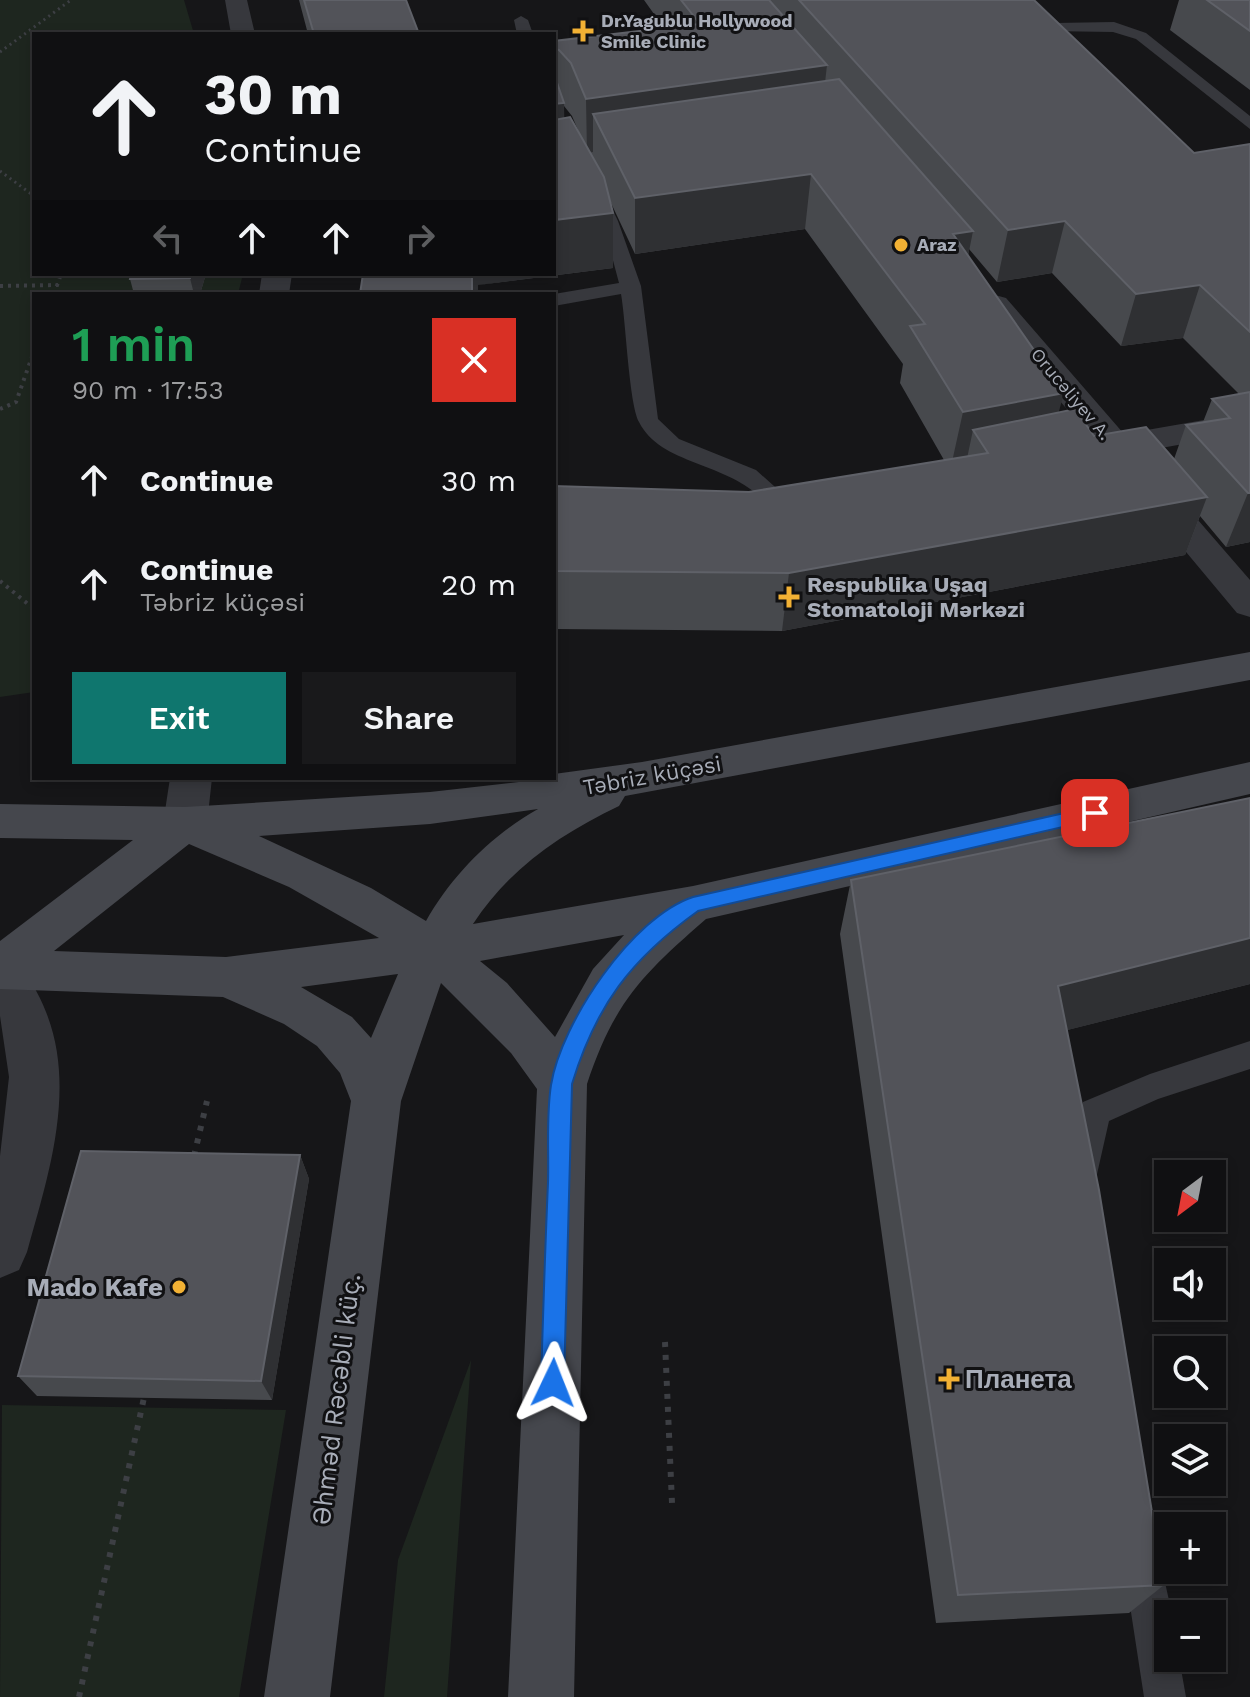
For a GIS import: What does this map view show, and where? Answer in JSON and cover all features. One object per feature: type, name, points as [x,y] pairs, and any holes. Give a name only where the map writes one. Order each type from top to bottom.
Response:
[{"type":"main road","name":"Təbriz küçəsi","points":[[0,821],[185,824],[430,808],[642,778],[1250,666]]},
{"type":"main road","name":"Əhməd Rəcəbli küç.","points":[[297,1697],[376,1101],[409,998],[461,906],[519,843],[565,813],[642,778]]},
{"type":"main road","points":[[0,970],[226,977],[434,950],[693,904],[1250,778]]},
{"type":"main road","points":[[0,970],[185,824],[319,879],[382,915],[434,950],[509,1014],[537,1047],[562,1084]]},
{"type":"main road","points":[[541,1697],[562,1084],[576,1039],[595,1002],[620,967],[652,934],[693,904]]},
{"type":"main road","points":[[226,977],[278,997],[324,1023],[359,1058],[376,1101]]},
{"type":"street","points":[[236,0],[243,32]]},
{"type":"street","name":"Orucəliyev A.","points":[[973,278],[1100,449],[1250,604]]},
{"type":"street","points":[[1100,449],[1250,422]]},
{"type":"street","points":[[185,824],[191,780]]},
{"type":"street","points":[[0,970],[23,1013],[35,1064],[35,1123],[0,1252]]},
{"type":"lane","points":[[1013,0],[1052,28],[1114,27],[1141,36],[1250,124]]},
{"type":"lane","points":[[585,176],[616,231],[631,286],[648,420],[656,433],[691,454],[748,475],[763,484],[778,503]]},
{"type":"lane","points":[[556,300],[631,286]]},
{"type":"lane","points":[[748,507],[822,498]]},
{"type":"lane","points":[[1089,1211],[1081,1164],[1094,1112],[1150,1088],[1250,1055]]},
{"type":"lane","points":[[1138,1525],[1165,1697]]},
{"type":"path","points":[[0,52],[71,0]]},
{"type":"path","points":[[0,171],[32,195]]},
{"type":"path","points":[[55,292],[60,276]]},
{"type":"path","points":[[0,286],[58,285]]},
{"type":"path","points":[[0,409],[16,402],[32,357]]},
{"type":"path","points":[[0,581],[32,607]]},
{"type":"path","points":[[191,1172],[207,1101]]},
{"type":"path","points":[[665,1342],[672,1503]]},
{"type":"path","points":[[79,1697],[148,1380]]},
{"type":"shaded area","points":[[0,0],[184,0],[193,32],[32,32],[32,276],[242,276],[238,292],[32,292],[32,692],[0,697]]},
{"type":"shaded area","points":[[471,1360],[447,1697],[384,1697],[398,1560]]},
{"type":"shaded area","points":[[2,1405],[286,1410],[239,1697],[0,1697]]},
{"type":"building","points":[[304,0],[406,0],[418,32],[313,32]]},
{"type":"building","points":[[681,0],[769,0],[827,65],[586,99],[571,63],[556,49],[556,41],[700,24]]},
{"type":"building","points":[[799,0],[1034,0],[1194,153],[1250,144],[1250,332],[1200,285],[1136,294],[1065,221],[1008,230]]},
{"type":"building","points":[[1207,0],[1250,0],[1250,31]]},
{"type":"building","points":[[839,79],[973,231],[953,234],[1064,393],[963,412],[910,326],[925,324],[811,174],[635,198],[593,114]]},
{"type":"building","points":[[556,80],[564,103],[556,104]]},
{"type":"building","points":[[570,117],[604,177],[613,213],[556,220],[556,120]]},
{"type":"building","points":[[131,276],[190,276],[190,278],[130,279]]},
{"type":"building","points":[[363,276],[472,276],[472,292],[360,292]]},
{"type":"building","points":[[1250,392],[1248,493],[1186,425],[1230,418],[1212,399]]},
{"type":"building","points":[[1075,409],[1094,436],[1146,427],[1207,497],[789,573],[556,571],[556,486],[749,492],[988,453],[973,430]]},
{"type":"building","points":[[1250,798],[1250,938],[1058,986],[1099,1190],[1154,1524],[1154,1584],[1164,1585],[958,1595],[851,880]]},
{"type":"building","name":"Mado Kafe","points":[[81,1151],[300,1155],[261,1381],[18,1376]]},
{"type":"place","name":"Dr.Yagublu Hollywood Smile Clinic","points":[[583,31]]},
{"type":"place","name":"Araz","points":[[901,245]]},
{"type":"place","name":"Respublika Uşaq Stomatoloji Mərkəzi","points":[[789,597]]},
{"type":"place","name":"Mado Kafe","points":[[179,1287]]},
{"type":"place","name":"Планета","points":[[949,1379]]},
{"type":"route","points":[[553,1383],[562,1084],[576,1039],[595,1002],[620,967],[652,934],[693,904],[1095,813]]}]
